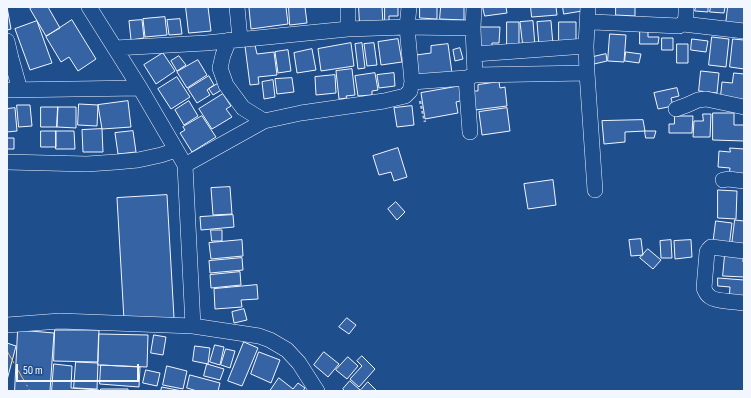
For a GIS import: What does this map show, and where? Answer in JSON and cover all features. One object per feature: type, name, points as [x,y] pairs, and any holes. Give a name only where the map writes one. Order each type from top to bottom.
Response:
[{"type":"street","points":[[89,7],[140,88],[185,165],[193,326]]},
{"type":"street","points":[[237,7],[234,40],[223,55],[220,68],[226,85],[244,108],[264,122]]},
{"type":"street","points":[[348,7],[348,29]]},
{"type":"street","points":[[185,165],[264,122],[301,113],[384,101],[405,96],[410,91],[412,82],[407,27],[409,7]]},
{"type":"street","points":[[470,132],[471,76],[475,54],[473,28],[474,7]]},
{"type":"street","points":[[588,7],[586,46],[587,74],[595,190]]},
{"type":"street","points":[[683,24],[686,19],[686,7]]},
{"type":"street","points":[[593,22],[679,26],[683,24],[744,31]]},
{"type":"street","points":[[115,48],[234,40],[348,29],[407,27],[473,28]]},
{"type":"street","points":[[7,41],[14,90],[140,88]]},
{"type":"street","points":[[475,54],[586,46]]},
{"type":"street","points":[[412,82],[471,76],[587,74]]},
{"type":"street","points":[[676,109],[698,100],[706,99],[744,107]]},
{"type":"street","points":[[7,162],[87,164],[116,162],[138,160],[176,150]]},
{"type":"street","points":[[723,180],[728,179],[744,181]]},
{"type":"street","points":[[744,251],[709,248],[707,252],[704,288],[709,297],[714,299],[744,303]]},
{"type":"street","points":[[7,325],[60,321],[193,326],[259,336],[270,340],[287,350],[299,362],[317,391]]},
{"type":"building","points":[[7,7],[11,29],[7,30]]},
{"type":"building","points":[[33,7],[48,7],[60,28],[46,36],[30,9]]},
{"type":"building","points":[[186,7],[208,7],[211,31],[189,33]]},
{"type":"building","points":[[286,7],[288,24],[251,29],[249,8]]},
{"type":"building","points":[[289,7],[305,7],[307,23],[290,25]]},
{"type":"building","points":[[359,7],[382,7],[383,24],[360,25]]},
{"type":"building","points":[[385,7],[398,7],[398,16],[389,16],[389,21],[385,21]]},
{"type":"building","points":[[420,7],[437,7],[437,19],[420,18]]},
{"type":"building","points":[[441,7],[464,7],[464,20],[440,19]]},
{"type":"building","points":[[483,7],[506,7],[507,13],[485,16]]},
{"type":"building","points":[[531,7],[556,7],[557,15],[532,17]]},
{"type":"building","points":[[563,7],[581,7],[582,11],[564,14]]},
{"type":"building","points":[[616,7],[635,7],[635,16],[616,15]]},
{"type":"building","points":[[696,7],[708,7],[708,12],[695,11]]},
{"type":"building","points":[[711,7],[725,7],[724,13],[710,12]]},
{"type":"building","points":[[728,7],[744,7],[744,26],[726,24]]},
{"type":"building","points":[[165,17],[167,35],[145,37],[143,19]]},
{"type":"building","points":[[180,19],[182,34],[169,35],[167,20]]},
{"type":"building","points":[[72,20],[96,59],[78,71],[69,57],[61,62],[46,37]]},
{"type":"building","points":[[142,20],[144,38],[131,40],[129,21]]},
{"type":"building","points":[[37,21],[52,63],[30,70],[15,29]]},
{"type":"building","points":[[533,21],[535,46],[523,48],[520,22]]},
{"type":"building","points":[[551,21],[553,45],[539,46],[537,22]]},
{"type":"building","points":[[507,22],[519,22],[519,47],[507,47]]},
{"type":"building","points":[[559,22],[576,22],[576,41],[559,45]]},
{"type":"building","points":[[476,27],[500,27],[499,43],[492,43],[492,50],[481,50]]},
{"type":"building","points":[[640,27],[648,27],[648,37],[659,37],[658,44],[640,44]]},
{"type":"building","points":[[610,34],[626,35],[624,62],[608,61]]},
{"type":"building","points":[[712,37],[729,39],[726,67],[709,65]]},
{"type":"building","points":[[662,38],[673,38],[673,50],[662,50]]},
{"type":"building","points":[[398,39],[402,62],[381,65],[378,42]]},
{"type":"building","points":[[692,39],[708,41],[706,52],[691,50]]},
{"type":"building","points":[[733,39],[744,40],[744,69],[730,67]]},
{"type":"building","points":[[351,43],[354,66],[321,71],[318,49]]},
{"type":"building","points":[[362,43],[365,68],[358,69],[355,44]]},
{"type":"building","points":[[374,43],[377,65],[367,66],[364,44]]},
{"type":"building","points":[[448,44],[452,73],[419,77],[416,55],[431,53],[431,46]]},
{"type":"building","points":[[677,44],[688,44],[688,63],[677,63]]},
{"type":"building","points":[[255,45],[257,54],[274,52],[277,75],[258,77],[259,84],[250,85],[245,46]]},
{"type":"building","points":[[460,48],[463,59],[455,61],[453,50]]},
{"type":"building","points":[[312,49],[316,70],[297,73],[294,53]]},
{"type":"building","points":[[288,50],[291,71],[278,73],[275,52]]},
{"type":"building","points":[[626,52],[641,54],[639,63],[625,61]]},
{"type":"building","points":[[163,53],[175,71],[156,84],[144,65]]},
{"type":"building","points":[[606,54],[607,61],[594,64],[593,57]]},
{"type":"building","points":[[179,56],[186,65],[177,71],[171,61]]},
{"type":"building","points":[[198,60],[207,75],[187,88],[177,72]]},
{"type":"building","points":[[352,69],[355,95],[346,96],[347,98],[339,99],[336,71]]},
{"type":"building","points":[[701,71],[719,73],[717,93],[699,91]]},
{"type":"building","points":[[375,73],[378,90],[372,91],[372,95],[358,96],[355,76]]},
{"type":"building","points":[[394,73],[395,86],[379,88],[377,75]]},
{"type":"building","points":[[734,73],[744,74],[744,100],[720,101],[722,82],[732,83]]},
{"type":"building","points":[[335,75],[336,93],[316,95],[315,77]]},
{"type":"building","points":[[209,76],[214,85],[207,90],[210,95],[197,103],[188,89]]},
{"type":"building","points":[[177,77],[190,97],[171,109],[158,89]]},
{"type":"building","points":[[292,78],[294,92],[277,94],[275,79]]},
{"type":"building","points":[[273,80],[275,97],[264,99],[262,82]]},
{"type":"building","points":[[499,82],[500,88],[505,87],[507,106],[475,110],[473,91],[478,91],[478,85]]},
{"type":"building","points":[[219,83],[223,89],[213,95],[209,89]]},
{"type":"building","points":[[461,86],[464,100],[456,102],[458,113],[425,119],[421,93]]},
{"type":"building","points":[[677,88],[679,96],[671,98],[673,106],[658,109],[654,93]]},
{"type":"building","points":[[223,94],[231,106],[226,109],[232,117],[212,129],[199,109]]},
{"type":"building","points":[[128,101],[131,127],[102,129],[98,105]]},
{"type":"building","points":[[189,101],[198,116],[184,125],[175,110]]},
{"type":"building","points":[[79,104],[98,105],[97,126],[78,125]]},
{"type":"building","points":[[17,105],[30,105],[32,126],[19,127]]},
{"type":"building","points":[[412,106],[414,125],[397,127],[394,108]]},
{"type":"building","points":[[41,107],[58,107],[57,127],[41,127]]},
{"type":"building","points":[[58,107],[76,107],[76,128],[57,127]]},
{"type":"building","points":[[15,108],[17,131],[7,132],[7,109]]},
{"type":"building","points":[[507,108],[510,131],[482,135],[479,112]]},
{"type":"building","points":[[713,113],[734,113],[734,125],[744,125],[744,141],[713,140]]},
{"type":"building","points":[[703,114],[711,114],[710,137],[693,137],[694,121],[703,121]]},
{"type":"building","points":[[202,116],[216,137],[192,152],[180,133],[185,130],[183,127]]},
{"type":"building","points":[[675,116],[693,116],[692,133],[669,133],[669,124],[674,124]]},
{"type":"building","points":[[643,120],[645,131],[625,132],[625,142],[604,144],[602,121]]},
{"type":"building","points":[[102,129],[103,152],[83,152],[82,130]]},
{"type":"building","points":[[41,131],[56,131],[56,147],[41,147]]},
{"type":"building","points":[[56,131],[74,131],[75,149],[56,149]]},
{"type":"building","points":[[133,131],[136,152],[118,154],[115,133]]},
{"type":"building","points":[[645,131],[656,131],[654,138],[646,138]]},
{"type":"building","points":[[7,138],[14,138],[14,149],[7,149]]},
{"type":"building","points":[[398,148],[407,177],[394,181],[391,172],[379,175],[373,156]]},
{"type":"building","points":[[730,148],[744,149],[744,177],[729,176],[730,168],[718,167],[719,151],[730,152]]},
{"type":"building","points":[[553,180],[556,205],[528,209],[524,184]]},
{"type":"building","points":[[230,187],[232,214],[213,215],[211,188]]},
{"type":"building","points":[[718,190],[737,191],[736,219],[718,218]]},
{"type":"building","points":[[167,195],[174,318],[124,320],[117,198]]},
{"type":"building","points":[[396,202],[405,212],[397,220],[388,209]]},
{"type":"building","points":[[233,215],[234,227],[201,230],[200,217]]},
{"type":"building","points":[[735,220],[744,221],[744,246],[732,245]]},
{"type":"building","points":[[716,221],[732,223],[729,247],[713,245]]},
{"type":"building","points":[[211,230],[222,230],[222,241],[212,241]]},
{"type":"building","points":[[641,239],[643,255],[631,256],[629,240]]},
{"type":"building","points":[[242,240],[243,256],[211,259],[209,243]]},
{"type":"building","points":[[671,240],[672,258],[661,258],[660,241]]},
{"type":"building","points":[[691,240],[692,257],[675,259],[674,241]]},
{"type":"building","points":[[648,249],[661,260],[653,269],[640,258]]},
{"type":"building","points":[[725,255],[743,256],[744,277],[723,276]]},
{"type":"building","points":[[242,258],[243,270],[210,273],[209,261]]},
{"type":"building","points":[[240,272],[241,285],[211,288],[210,275]]},
{"type":"building","points":[[718,278],[744,280],[744,299],[729,300],[730,287],[718,286]]},
{"type":"building","points":[[257,285],[258,299],[241,300],[242,307],[215,309],[214,289]]},
{"type":"building","points":[[244,309],[247,320],[234,323],[232,312]]},
{"type":"building","points":[[347,318],[356,325],[349,334],[339,327]]},
{"type":"building","points":[[18,330],[54,333],[50,391],[15,391]]},
{"type":"building","points":[[55,330],[99,330],[98,362],[54,361]]},
{"type":"building","points":[[99,334],[148,335],[147,367],[98,365]]},
{"type":"building","points":[[154,335],[166,337],[163,355],[151,353]]},
{"type":"building","points":[[244,342],[258,348],[242,386],[228,381]]},
{"type":"building","points":[[7,343],[16,346],[7,380]]},
{"type":"building","points":[[215,345],[224,347],[220,365],[210,362]]},
{"type":"building","points":[[195,346],[210,348],[208,364],[193,361]]},
{"type":"building","points":[[226,349],[235,351],[230,368],[221,365]]},
{"type":"building","points":[[259,352],[280,360],[271,383],[251,374]]},
{"type":"building","points":[[324,352],[339,364],[328,377],[314,365]]},
{"type":"building","points":[[362,356],[375,369],[359,387],[350,379],[362,366],[357,361]]},
{"type":"building","points":[[348,357],[358,366],[347,379],[336,370]]},
{"type":"building","points":[[76,362],[98,363],[97,389],[74,388]]},
{"type":"building","points":[[54,364],[72,366],[71,388],[99,391],[52,391]]},
{"type":"building","points":[[207,364],[224,369],[220,380],[204,376]]},
{"type":"building","points":[[101,365],[140,367],[139,387],[100,384]]},
{"type":"building","points":[[167,366],[187,371],[183,389],[163,385]]},
{"type":"building","points":[[146,370],[160,373],[157,386],[143,383]]},
{"type":"building","points":[[190,375],[220,383],[218,391],[197,391],[187,388]]},
{"type":"building","points":[[279,378],[293,389],[298,383],[305,388],[303,391],[270,391]]},
{"type":"building","points":[[350,381],[360,390],[359,391],[345,391],[343,389]]},
{"type":"building","points":[[368,382],[377,391],[361,390]]},
{"type":"building","points":[[162,387],[182,391],[161,391]]},
{"type":"building","points":[[101,389],[128,389],[128,391],[101,391]]},
{"type":"power","points":[[7,351],[30,391]]}]
